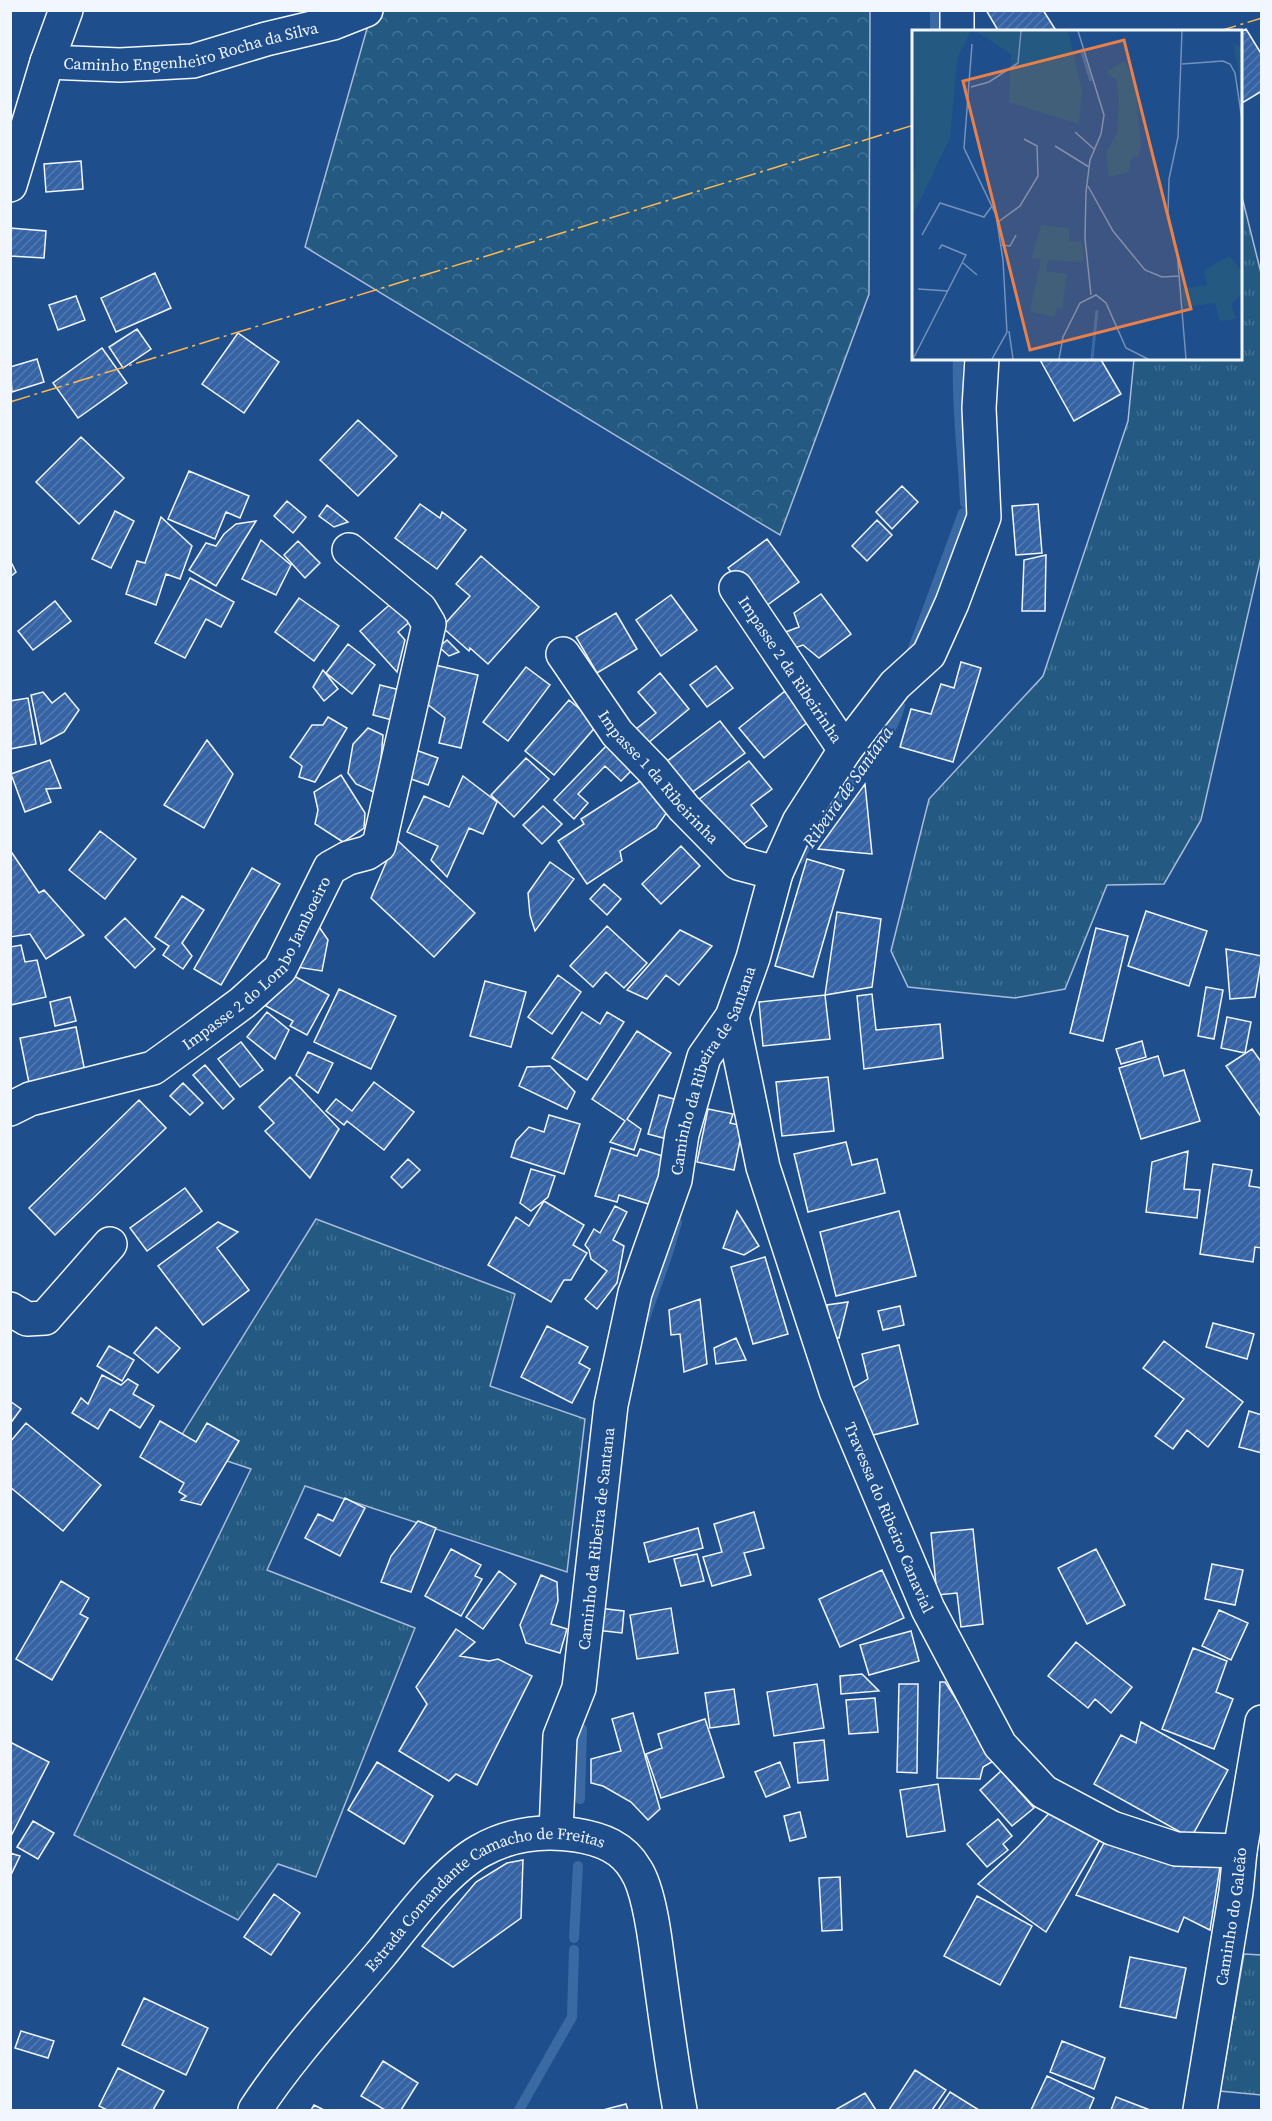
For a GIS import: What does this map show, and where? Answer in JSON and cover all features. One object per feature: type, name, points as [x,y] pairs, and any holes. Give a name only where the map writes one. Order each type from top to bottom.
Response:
[{"type":"street","points":[[10,185],[47,62],[66,10]]},
{"type":"street","name":"Caminho Engenheiro Rocha da Silva","points":[[47,62],[120,65],[193,61],[266,39],[333,23],[366,10]]},
{"type":"street","points":[[957,10],[957,30]]},
{"type":"street","name":"Caminho da Ribeira de Santana","points":[[556,1832],[560,1736],[579,1688],[611,1405],[634,1293],[675,1180],[682,1134],[704,1057],[732,1017],[753,958],[776,873],[799,822],[845,750],[895,686],[929,654],[952,603],[984,517],[980,408],[982,360]]},
{"type":"street","name":"Impasse 2 do Lombo Jamboeiro","points":[[10,1109],[30,1099],[153,1068],[242,1003],[280,969],[330,868],[348,858],[367,853],[379,845],[429,624],[420,609],[350,550]]},
{"type":"street","name":"Impasse 2 da Ribeirinha","points":[[736,588],[845,750]]},
{"type":"street","name":"Impasse 1 da Ribeirinha","points":[[563,654],[617,733],[653,770],[684,808],[738,863],[776,873]]},
{"type":"street","name":"Travessa do Ribeiro Canavial","points":[[732,1017],[763,1167],[836,1391],[928,1609],[1000,1745],[1044,1792],[1112,1828],[1176,1849],[1240,1851]]},
{"type":"street","points":[[10,1309],[27,1319],[45,1318],[110,1244]]},
{"type":"street","name":"Caminho do Galeão","points":[[1200,2110],[1262,1722]]},
{"type":"street","name":"Estrada Comandante Camacho de Freitas","points":[[255,2110],[269,2088],[348,1993],[425,1901],[460,1865],[477,1852],[498,1841],[520,1835],[556,1832],[595,1838],[614,1847],[627,1857],[638,1872],[650,1912],[656,1946],[680,2110]]},
{"type":"green space","points":[[372,11],[870,11],[869,294],[780,535],[305,247]]},
{"type":"green space","points":[[1242,197],[1262,277],[1261,557],[1201,820],[1164,884],[1107,885],[1065,989],[1015,998],[908,987],[891,951],[929,799],[1043,676],[1128,421],[1134,360],[1242,360]]},
{"type":"green space","points":[[316,1219],[515,1294],[490,1386],[585,1419],[567,1572],[305,1486],[267,1570],[415,1628],[316,1877],[278,1864],[238,1920],[74,1835],[251,1469],[176,1444]]},
{"type":"green space","points":[[1244,1954],[1261,1955],[1261,2095],[1220,2091]]},
{"type":"building","points":[[986,10],[1043,10],[1056,30],[998,30]]},
{"type":"building","points":[[1246,29],[1262,55],[1262,91],[1242,103],[1242,31]]},
{"type":"building","points":[[81,161],[83,189],[46,192],[44,164]]},
{"type":"building","points":[[10,228],[46,231],[44,258],[10,256]]},
{"type":"building","points":[[155,273],[171,308],[116,332],[101,298]]},
{"type":"building","points":[[76,296],[85,320],[58,330],[49,305]]},
{"type":"building","points":[[137,329],[151,349],[123,368],[109,347]]},
{"type":"building","points":[[238,333],[279,362],[244,413],[202,384]]},
{"type":"building","points":[[102,348],[127,383],[78,418],[53,383]]},
{"type":"building","points":[[37,359],[44,382],[12,392],[10,367]]},
{"type":"building","points":[[1040,360],[1101,360],[1121,394],[1074,421]]},
{"type":"building","points":[[358,420],[397,456],[358,496],[320,460]]},
{"type":"building","points":[[81,437],[124,478],[79,524],[36,482]]},
{"type":"building","points":[[189,471],[249,496],[240,518],[226,512],[215,539],[168,519]]},
{"type":"building","points":[[902,486],[918,502],[892,529],[876,512]]},
{"type":"building","points":[[287,501],[306,517],[293,533],[274,516]]},
{"type":"building","points":[[420,504],[440,518],[442,512],[466,530],[437,569],[395,538]]},
{"type":"building","points":[[1038,504],[1042,553],[1016,555],[1012,506]]},
{"type":"building","points":[[327,505],[348,522],[334,527],[319,516]]},
{"type":"building","points":[[115,511],[134,521],[111,568],[92,559]]},
{"type":"building","points":[[161,517],[192,546],[180,579],[166,574],[156,605],[126,594],[137,561],[145,563]]},
{"type":"building","points":[[877,520],[892,535],[867,561],[852,546]]},
{"type":"building","points":[[256,521],[216,586],[189,570],[206,543],[216,546],[224,534],[236,524]]},
{"type":"building","points":[[767,539],[799,582],[759,611],[728,568]]},
{"type":"building","points":[[261,540],[291,565],[276,595],[242,579]]},
{"type":"building","points":[[298,541],[320,563],[305,578],[284,555]]},
{"type":"building","points":[[1046,555],[1045,611],[1022,611],[1024,560]]},
{"type":"building","points":[[481,556],[539,607],[488,664],[442,627],[470,596],[456,584]]},
{"type":"building","points":[[10,560],[16,572],[10,577]]},
{"type":"building","points":[[190,578],[234,602],[221,627],[206,619],[185,658],[155,643]]},
{"type":"building","points":[[821,594],[851,634],[819,658],[803,645],[786,651],[780,634],[799,627],[794,613]]},
{"type":"building","points":[[671,595],[697,630],[661,656],[636,620]]},
{"type":"building","points":[[299,598],[339,626],[314,661],[275,632]]},
{"type":"building","points":[[395,600],[413,619],[398,632],[405,640],[397,672],[360,631]]},
{"type":"building","points":[[55,601],[71,621],[33,650],[18,631]]},
{"type":"building","points":[[616,613],[637,649],[597,673],[576,637]]},
{"type":"building","points":[[447,640],[459,652],[449,656],[439,647]]},
{"type":"building","points":[[348,644],[375,665],[352,694],[326,673]]},
{"type":"building","points":[[961,662],[981,668],[953,762],[900,747],[911,709],[931,714],[941,684],[954,688]]},
{"type":"building","points":[[431,664],[478,675],[461,748],[439,743],[445,718],[422,700]]},
{"type":"building","points":[[716,666],[733,688],[707,707],[690,685]]},
{"type":"building","points":[[526,667],[550,685],[508,741],[483,722]]},
{"type":"building","points":[[323,670],[338,689],[324,701],[313,687]]},
{"type":"building","points":[[660,673],[689,709],[648,743],[636,729],[656,713],[638,692]]},
{"type":"building","points":[[380,685],[404,691],[396,721],[373,715]]},
{"type":"building","points":[[785,691],[809,721],[764,758],[739,728]]},
{"type":"building","points":[[43,692],[52,703],[65,693],[79,710],[64,732],[41,744],[31,695]]},
{"type":"building","points":[[28,698],[36,744],[10,749],[10,701]]},
{"type":"building","points":[[569,700],[598,724],[554,775],[525,751]]},
{"type":"building","points":[[328,717],[347,728],[315,782],[299,777],[302,766],[290,757],[312,725],[323,725]]},
{"type":"building","points":[[720,721],[745,753],[690,794],[666,762]]},
{"type":"building","points":[[368,728],[383,735],[378,794],[356,784],[348,773],[353,744]]},
{"type":"building","points":[[207,740],[233,774],[204,828],[164,805]]},
{"type":"building","points":[[608,744],[633,769],[621,781],[605,766],[578,794],[588,803],[574,819],[554,800]]},
{"type":"building","points":[[410,748],[438,758],[428,785],[400,775]]},
{"type":"building","points":[[526,758],[549,779],[514,817],[491,795]]},
{"type":"building","points":[[50,760],[61,788],[46,789],[51,802],[25,812],[11,774]]},
{"type":"building","points":[[749,761],[772,789],[751,805],[767,826],[736,850],[697,801]]},
{"type":"building","points":[[341,775],[365,813],[364,828],[343,842],[315,824],[318,810],[314,792]]},
{"type":"building","points":[[463,776],[497,802],[483,834],[469,828],[447,877],[431,860],[438,846],[407,832],[424,796],[449,807]]},
{"type":"building","points":[[645,778],[667,812],[656,828],[620,851],[622,861],[587,884],[558,841],[584,824],[581,819]]},
{"type":"building","points":[[865,784],[872,854],[818,849]]},
{"type":"building","points":[[543,806],[562,824],[542,844],[523,825]]},
{"type":"building","points":[[100,831],[136,859],[105,899],[69,870]]},
{"type":"building","points":[[396,839],[475,913],[434,957],[371,898]]},
{"type":"building","points":[[681,846],[700,866],[661,904],[642,884]]},
{"type":"building","points":[[10,850],[39,893],[44,890],[84,935],[46,959],[30,934],[10,937]]},
{"type":"building","points":[[807,859],[844,870],[813,977],[775,966]]},
{"type":"building","points":[[550,862],[574,879],[535,931],[530,915],[528,893]]},
{"type":"building","points":[[252,868],[280,884],[221,985],[194,969]]},
{"type":"building","points":[[604,884],[621,899],[607,915],[590,899]]},
{"type":"building","points":[[182,896],[204,910],[182,943],[192,956],[183,969],[163,955],[169,946],[155,937]]},
{"type":"building","points":[[1146,911],[1207,931],[1189,986],[1128,966]]},
{"type":"building","points":[[837,912],[881,919],[872,987],[825,995]]},
{"type":"building","points":[[125,918],[155,949],[135,968],[105,937]]},
{"type":"building","points":[[313,918],[328,940],[322,971],[290,966]]},
{"type":"building","points":[[607,926],[647,963],[624,988],[606,972],[593,987],[570,966]]},
{"type":"building","points":[[1096,928],[1128,936],[1103,1041],[1070,1033]]},
{"type":"building","points":[[680,930],[712,946],[679,985],[666,975],[647,999],[627,990]]},
{"type":"building","points":[[21,945],[25,962],[37,960],[46,997],[11,1005],[10,947]]},
{"type":"building","points":[[1226,949],[1262,956],[1255,997],[1230,999]]},
{"type":"building","points":[[285,971],[329,995],[307,1035],[290,1026],[293,1021],[266,1006]]},
{"type":"building","points":[[558,975],[581,992],[552,1034],[528,1017]]},
{"type":"building","points":[[485,981],[526,992],[511,1047],[470,1036]]},
{"type":"building","points":[[1206,987],[1223,990],[1214,1039],[1198,1036]]},
{"type":"building","points":[[339,989],[396,1016],[371,1069],[314,1042]]},
{"type":"building","points":[[872,994],[876,1030],[940,1024],[943,1058],[864,1069],[857,996]]},
{"type":"building","points":[[825,995],[830,1039],[763,1046],[759,1002]]},
{"type":"building","points":[[70,997],[76,1021],[55,1026],[50,1002]]},
{"type":"building","points":[[267,1012],[289,1030],[275,1059],[247,1037]]},
{"type":"building","points":[[582,1012],[600,1024],[607,1012],[624,1022],[587,1080],[552,1058]]},
{"type":"building","points":[[1227,1017],[1251,1022],[1245,1053],[1221,1048]]},
{"type":"building","points":[[76,1027],[85,1072],[29,1083],[20,1038]]},
{"type":"building","points":[[637,1031],[671,1053],[627,1119],[641,1129],[634,1150],[610,1142],[625,1121],[592,1099]]},
{"type":"building","points":[[1142,1041],[1146,1057],[1121,1064],[1116,1049]]},
{"type":"building","points":[[241,1042],[263,1070],[240,1087],[218,1059]]},
{"type":"building","points":[[1252,1049],[1262,1063],[1262,1118],[1226,1066]]},
{"type":"building","points":[[308,1052],[333,1063],[318,1093],[296,1075]]},
{"type":"building","points":[[1158,1056],[1164,1076],[1184,1070],[1200,1121],[1141,1139],[1119,1068]]},
{"type":"building","points":[[205,1065],[234,1099],[223,1109],[193,1075]]},
{"type":"building","points":[[550,1066],[575,1092],[567,1109],[519,1086],[527,1067]]},
{"type":"building","points":[[290,1077],[339,1129],[310,1178],[265,1131],[274,1123],[259,1107]]},
{"type":"building","points":[[828,1077],[834,1131],[782,1136],[776,1082]]},
{"type":"building","points":[[374,1082],[414,1112],[384,1150],[347,1121],[344,1125],[326,1111],[336,1099],[352,1111]]},
{"type":"building","points":[[183,1083],[203,1103],[190,1115],[170,1096]]},
{"type":"building","points":[[659,1095],[678,1100],[667,1139],[648,1134]]},
{"type":"building","points":[[139,1100],[166,1128],[55,1235],[29,1208]]},
{"type":"building","points":[[708,1109],[733,1114],[730,1123],[743,1126],[734,1170],[697,1162]]},
{"type":"building","points":[[549,1115],[580,1124],[564,1174],[511,1157],[516,1141],[529,1127],[544,1132]]},
{"type":"building","points":[[846,1142],[852,1165],[877,1159],[885,1193],[808,1212],[794,1154]]},
{"type":"building","points":[[611,1148],[637,1156],[640,1149],[669,1158],[655,1206],[619,1195],[617,1202],[595,1196]]},
{"type":"building","points":[[1188,1151],[1184,1189],[1200,1190],[1197,1218],[1146,1212],[1152,1162]]},
{"type":"building","points":[[408,1159],[420,1170],[402,1188],[391,1177]]},
{"type":"building","points":[[1213,1164],[1252,1170],[1249,1186],[1262,1188],[1262,1248],[1255,1247],[1253,1262],[1200,1254]]},
{"type":"building","points":[[531,1169],[555,1176],[548,1197],[531,1211],[520,1203]]},
{"type":"building","points":[[185,1188],[202,1211],[147,1251],[130,1228]]},
{"type":"building","points":[[544,1201],[584,1225],[573,1245],[587,1253],[571,1280],[564,1280],[551,1302],[488,1265],[516,1217],[529,1226]]},
{"type":"building","points":[[615,1206],[627,1212],[613,1240],[624,1246],[617,1283],[597,1309],[585,1299],[607,1271],[591,1259],[585,1245],[594,1229],[600,1233]]},
{"type":"building","points":[[737,1211],[759,1246],[744,1255],[723,1248]]},
{"type":"building","points":[[899,1211],[916,1276],[836,1296],[820,1232]]},
{"type":"building","points":[[218,1222],[238,1232],[217,1248],[249,1290],[203,1325],[158,1266]]},
{"type":"building","points":[[765,1257],[788,1334],[753,1344],[731,1267]]},
{"type":"building","points":[[700,1299],[707,1364],[684,1372],[680,1334],[671,1335],[669,1310]]},
{"type":"building","points":[[848,1302],[839,1338],[831,1336],[827,1305]]},
{"type":"building","points":[[900,1306],[904,1325],[883,1330],[878,1311]]},
{"type":"building","points":[[1213,1323],[1254,1334],[1247,1359],[1206,1347]]},
{"type":"building","points":[[547,1326],[588,1347],[579,1363],[590,1369],[572,1403],[521,1377]]},
{"type":"building","points":[[156,1327],[180,1348],[158,1373],[134,1353]]},
{"type":"building","points":[[736,1338],[746,1360],[716,1364],[714,1348]]},
{"type":"building","points":[[1164,1341],[1243,1402],[1208,1447],[1187,1430],[1173,1449],[1155,1436],[1184,1399],[1143,1368]]},
{"type":"building","points":[[899,1345],[918,1424],[865,1437],[853,1388],[868,1379],[862,1354]]},
{"type":"building","points":[[109,1346],[134,1360],[122,1381],[97,1366]]},
{"type":"building","points":[[102,1375],[121,1385],[128,1379],[138,1385],[133,1394],[154,1406],[140,1428],[110,1409],[98,1429],[72,1413],[81,1398],[88,1404]]},
{"type":"building","points":[[10,1401],[21,1409],[10,1424]]},
{"type":"building","points":[[1249,1411],[1262,1415],[1262,1453],[1239,1447]]},
{"type":"building","points":[[160,1421],[196,1442],[207,1423],[239,1441],[201,1505],[181,1500],[186,1496],[179,1492],[184,1483],[140,1457]]},
{"type":"building","points":[[26,1423],[101,1485],[63,1531],[10,1487],[10,1442]]},
{"type":"building","points":[[345,1498],[365,1508],[340,1556],[305,1538],[318,1514],[333,1521]]},
{"type":"building","points":[[754,1512],[764,1548],[744,1553],[751,1575],[712,1586],[703,1557],[722,1552],[714,1524]]},
{"type":"building","points":[[418,1521],[436,1528],[411,1592],[381,1582],[391,1556]]},
{"type":"building","points":[[698,1528],[703,1548],[649,1562],[644,1543]]},
{"type":"building","points":[[973,1529],[983,1624],[961,1627],[957,1593],[937,1595],[931,1533]]},
{"type":"building","points":[[451,1549],[481,1565],[475,1576],[482,1579],[461,1616],[425,1596]]},
{"type":"building","points":[[1096,1549],[1125,1605],[1087,1624],[1058,1568]]},
{"type":"building","points":[[697,1554],[704,1581],[681,1586],[674,1559]]},
{"type":"building","points":[[1212,1564],[1243,1570],[1235,1605],[1205,1599]]},
{"type":"building","points":[[882,1570],[904,1618],[840,1647],[819,1599]]},
{"type":"building","points":[[499,1571],[516,1584],[483,1629],[466,1617]]},
{"type":"building","points":[[541,1575],[557,1582],[558,1601],[551,1624],[567,1629],[560,1653],[526,1643],[520,1625]]},
{"type":"building","points":[[61,1581],[89,1598],[80,1614],[88,1618],[52,1680],[16,1659]]},
{"type":"building","points":[[598,1608],[624,1611],[622,1633],[596,1630]]},
{"type":"building","points":[[671,1608],[678,1653],[637,1659],[630,1615]]},
{"type":"building","points":[[1219,1610],[1248,1623],[1231,1660],[1202,1646]]},
{"type":"building","points":[[456,1629],[475,1642],[460,1656],[489,1661],[498,1659],[532,1676],[477,1785],[456,1774],[449,1781],[399,1751],[427,1704],[416,1687]]},
{"type":"building","points":[[911,1631],[919,1661],[869,1675],[860,1645]]},
{"type":"building","points":[[1076,1642],[1132,1687],[1111,1713],[1095,1699],[1088,1708],[1048,1676]]},
{"type":"building","points":[[1193,1648],[1227,1661],[1216,1692],[1233,1699],[1214,1749],[1162,1729]]},
{"type":"building","points":[[862,1674],[879,1691],[841,1694],[840,1676]]},
{"type":"building","points":[[940,1682],[945,1682],[995,1760],[983,1767],[980,1779],[937,1778]]},
{"type":"building","points":[[817,1684],[824,1728],[774,1736],[767,1692]]},
{"type":"building","points":[[899,1684],[918,1684],[917,1773],[897,1772]]},
{"type":"building","points":[[734,1689],[739,1724],[710,1728],[705,1693]]},
{"type":"building","points":[[875,1698],[878,1732],[849,1734],[846,1700]]},
{"type":"building","points":[[633,1713],[660,1809],[648,1820],[631,1802],[603,1786],[591,1783],[591,1759],[621,1751],[612,1719]]},
{"type":"building","points":[[705,1719],[724,1777],[661,1798],[646,1754],[662,1748],[658,1734]]},
{"type":"building","points":[[1141,1722],[1228,1770],[1191,1838],[1094,1784],[1121,1735],[1136,1743]]},
{"type":"building","points":[[824,1740],[828,1780],[798,1783],[794,1743]]},
{"type":"building","points":[[10,1742],[49,1762],[10,1838]]},
{"type":"building","points":[[377,1762],[433,1796],[404,1844],[348,1810]]},
{"type":"building","points":[[780,1762],[790,1787],[766,1797],[755,1772]]},
{"type":"building","points":[[1001,1771],[1034,1808],[1012,1826],[980,1790]]},
{"type":"building","points":[[938,1784],[945,1831],[907,1837],[900,1790]]},
{"type":"building","points":[[1056,1806],[1105,1831],[1046,1932],[978,1884],[1019,1846]]},
{"type":"building","points":[[800,1812],[806,1837],[790,1841],[784,1816]]},
{"type":"building","points":[[998,1819],[1012,1836],[1003,1844],[1008,1850],[987,1867],[967,1844]]},
{"type":"building","points":[[33,1821],[54,1833],[38,1859],[17,1847]]},
{"type":"building","points":[[1110,1832],[1220,1867],[1210,1930],[1184,1917],[1178,1932],[1076,1895]]},
{"type":"building","points":[[10,1853],[20,1856],[10,1877]]},
{"type":"building","points":[[523,1860],[521,1918],[453,1967],[422,1946],[476,1882],[507,1863]]},
{"type":"building","points":[[840,1877],[842,1930],[822,1931],[819,1878]]},
{"type":"building","points":[[274,1894],[300,1913],[271,1955],[244,1937]]},
{"type":"building","points":[[977,1896],[1032,1926],[1000,1985],[944,1956]]},
{"type":"building","points":[[1130,1957],[1186,1968],[1176,2018],[1120,2007]]},
{"type":"building","points":[[144,1998],[208,2028],[186,2075],[122,2045]]},
{"type":"building","points":[[21,2031],[54,2041],[48,2058],[15,2048]]},
{"type":"building","points":[[1062,2041],[1105,2058],[1094,2089],[1050,2072]]},
{"type":"building","points":[[383,2061],[418,2083],[401,2110],[385,2110],[361,2096]]},
{"type":"building","points":[[118,2068],[164,2091],[153,2110],[107,2110],[99,2106]]},
{"type":"building","points":[[915,2070],[946,2090],[932,2110],[889,2110]]},
{"type":"building","points":[[1047,2076],[1094,2098],[1089,2110],[1031,2110]]},
{"type":"building","points":[[950,2092],[979,2110],[938,2110]]},
{"type":"building","points":[[865,2093],[876,2110],[835,2110]]},
{"type":"building","points":[[1116,2097],[1150,2110],[1111,2110]]},
{"type":"building","points":[[626,2104],[628,2110],[603,2110]]},
{"type":"building","points":[[314,2105],[324,2110],[311,2110]]},
{"type":"waterway","name":"Ribeira de Santana","points":[[935,10],[935,30]]},
{"type":"waterway","name":"Ribeira de Santana","points":[[958,360],[965,503]]},
{"type":"waterway","name":"Ribeira de Santana","points":[[912,651],[963,513]]},
{"type":"waterway","name":"Ribeira de Santana","points":[[800,859],[804,850],[891,728],[900,705]]},
{"type":"waterway","name":"Ribeira de Santana","points":[[645,1318],[677,1222]]},
{"type":"waterway","name":"Ribeira de Santana","points":[[580,1799],[582,1729]]},
{"type":"waterway","name":"Ribeira de Santana","points":[[574,1938],[578,1866]]},
{"type":"waterway","name":"Ribeira de Santana","points":[[519,2110],[572,2017],[574,1950]]},
{"type":"power","points":[[1223,30],[1262,18]]},
{"type":"power","points":[[10,402],[912,126]]}]
